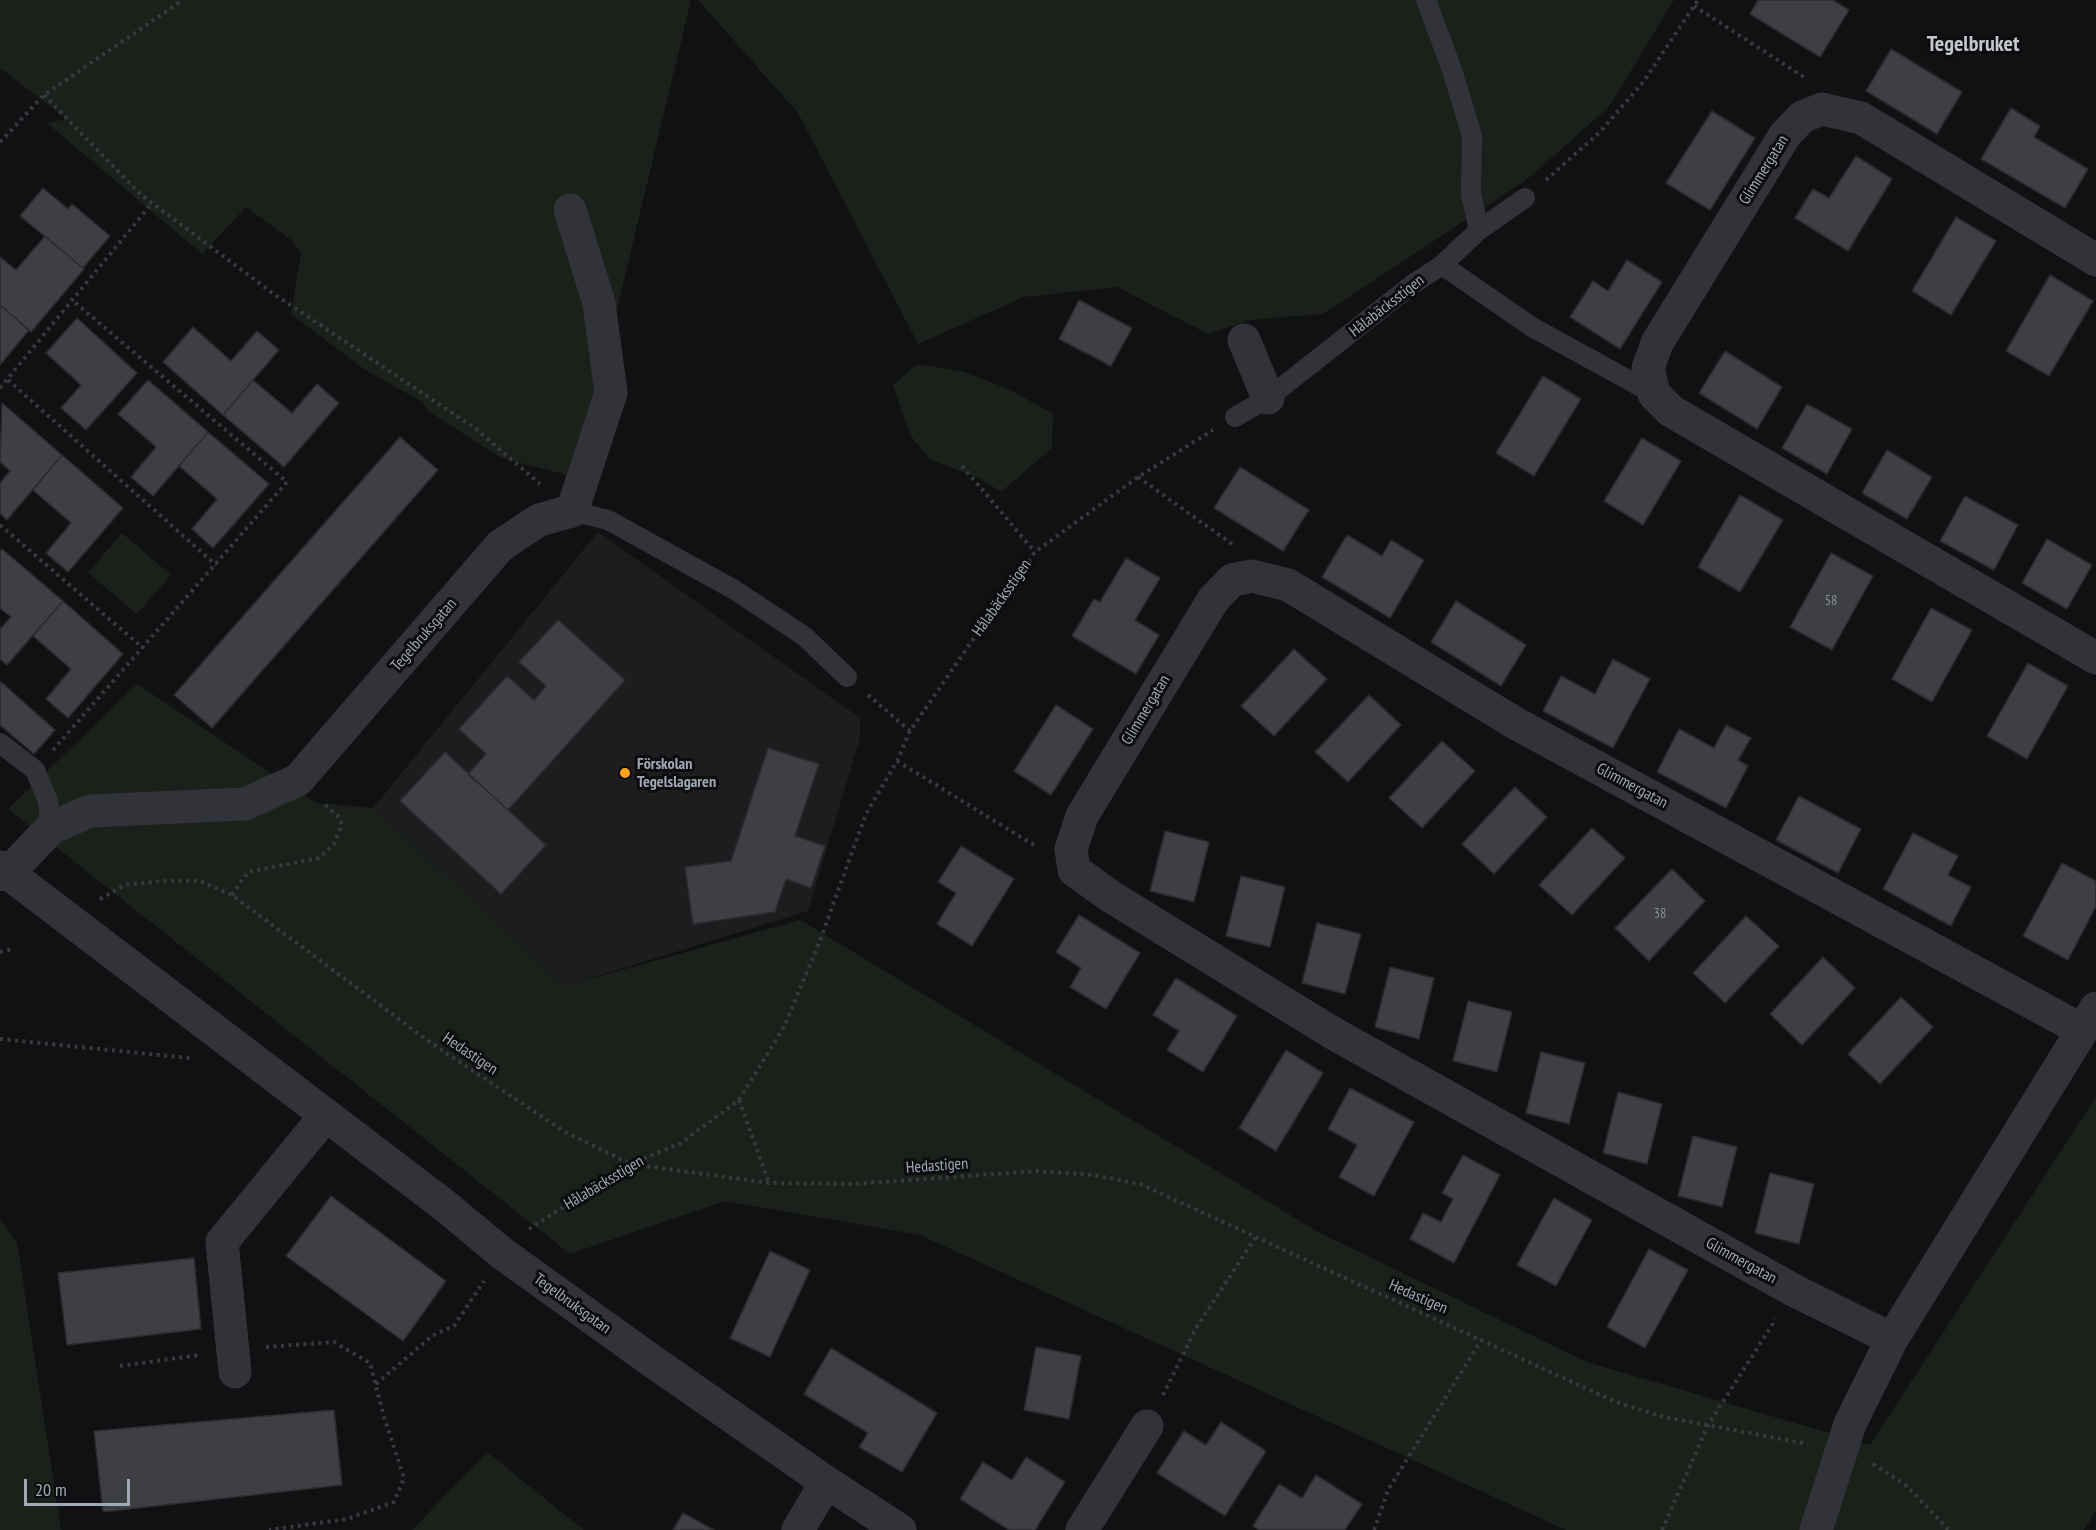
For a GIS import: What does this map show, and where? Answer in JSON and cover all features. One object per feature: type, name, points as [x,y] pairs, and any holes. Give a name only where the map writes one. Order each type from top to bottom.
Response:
[{"type":"street","points":[[1822,109],[1861,118],[2096,260]]},
{"type":"street","name":"Glimmergatan","points":[[1653,394],[1648,368],[1657,343],[1785,135],[1802,117],[1822,109]]},
{"type":"street","points":[[570,210],[599,303],[611,393],[572,511]]},
{"type":"street","points":[[1244,340],[1268,398]]},
{"type":"street","points":[[1653,394],[1671,411],[2096,658]]},
{"type":"street","name":"Tegelbruksgatan","points":[[572,511],[539,520],[500,546],[298,780],[244,804],[90,811],[51,828],[3,872],[326,1115],[501,1251],[826,1482],[900,1530]]},
{"type":"street","name":"Glimmergatan","points":[[1816,1530],[1850,1424],[1892,1339],[2089,1019],[1515,723],[1287,585],[1252,576],[1232,580],[1213,600],[1082,816],[1071,849],[1074,870],[1110,896],[1331,1032],[1795,1291],[1892,1339]]},
{"type":"street","points":[[234,1361],[222,1242],[326,1115]]},
{"type":"street","points":[[1082,1530],[1147,1426]]},
{"type":"street","points":[[798,1530],[826,1482]]},
{"type":"lane","points":[[1426,0],[1452,70],[1472,136],[1471,194],[1479,230]]},
{"type":"lane","name":"Hålabäcksstigen","points":[[1235,417],[1268,398],[1413,284],[1443,265],[1479,230],[1525,198]]},
{"type":"lane","points":[[1443,265],[1532,327],[1653,394]]},
{"type":"lane","points":[[572,511],[608,520],[733,589],[804,636],[847,677]]},
{"type":"lane","points":[[0,743],[35,770],[48,801],[51,828]]},
{"type":"path","points":[[0,142],[44,95],[183,0]]},
{"type":"path","points":[[1525,198],[1600,132],[1644,81],[1698,0]]},
{"type":"path","points":[[1694,6],[1818,86],[1822,109]]},
{"type":"path","points":[[44,95],[140,194],[271,292],[476,429],[572,511]]},
{"type":"path","points":[[0,388],[152,203]]},
{"type":"path","points":[[35,770],[287,482],[72,300]]},
{"type":"path","points":[[8,380],[216,565]]},
{"type":"path","name":"Hålabäcksstigen","points":[[501,1251],[631,1164],[681,1143],[739,1100],[784,1027],[819,943],[866,814],[897,761],[910,730],[1035,552],[1137,477],[1235,417]]},
{"type":"path","points":[[963,466],[1035,552]]},
{"type":"path","points":[[1137,477],[1244,553],[1252,576]]},
{"type":"path","points":[[0,525],[142,648]]},
{"type":"path","points":[[847,677],[910,730]]},
{"type":"path","points":[[897,761],[1074,870]]},
{"type":"path","points":[[232,894],[248,872],[319,858],[334,844],[342,824],[337,814],[298,780]]},
{"type":"path","name":"Hedastigen","points":[[100,899],[125,885],[162,880],[200,881],[232,894],[431,1042],[565,1132],[631,1164],[769,1183],[854,1184],[1037,1171],[1093,1175],[1140,1184],[1616,1402],[1664,1417],[1813,1445]]},
{"type":"path","points":[[0,952],[12,949]]},
{"type":"path","points":[[0,1039],[213,1060],[231,1044]]},
{"type":"path","points":[[739,1100],[769,1183]]},
{"type":"path","points":[[1147,1426],[1196,1328],[1255,1238]]},
{"type":"path","points":[[375,1384],[432,1336],[454,1326],[501,1251]]},
{"type":"path","points":[[1662,1530],[1708,1425],[1795,1291]]},
{"type":"path","points":[[1374,1530],[1388,1490],[1482,1339]]},
{"type":"path","points":[[120,1366],[234,1361],[334,1341],[370,1363],[404,1478],[394,1502],[347,1519],[269,1530]]},
{"type":"path","points":[[1868,1461],[1907,1486],[1949,1530]]},
{"type":"shaded area","points":[[0,0],[691,0],[591,418],[568,475],[501,458],[428,411],[422,402],[364,369],[291,314],[301,252],[291,240],[246,207],[202,254],[47,123],[67,119],[0,68]]},
{"type":"shaded area","points":[[698,0],[1674,0],[1609,107],[1525,181],[1323,314],[1250,320],[1208,334],[1117,287],[1024,297],[918,344],[798,113]]},
{"type":"shaded area","points":[[918,364],[965,372],[1011,390],[1053,414],[1052,448],[1001,492],[981,479],[929,459],[910,435],[893,385]]},
{"type":"shaded area","name":"Förskolan Tegelslagaren","points":[[598,532],[860,718],[860,738],[808,911],[565,986],[373,808]]},
{"type":"shaded area","points":[[122,533],[171,575],[137,614],[88,573]]},
{"type":"shaded area","points":[[137,684],[316,803],[373,808],[565,986],[800,920],[1320,1233],[1587,1362],[1870,1445],[2096,1097],[2096,1511],[2084,1530],[1566,1530],[920,1235],[725,1201],[570,1254],[8,809]]},
{"type":"shaded area","points":[[0,1219],[17,1242],[61,1530],[0,1530]]},
{"type":"shaded area","points":[[487,1452],[584,1530],[412,1530]]},
{"type":"building","points":[[1758,0],[1833,0],[1849,10],[1820,57],[1750,14]]},
{"type":"building","points":[[1891,49],[1962,92],[1937,134],[1866,91]]},
{"type":"building","points":[[2011,108],[2040,126],[2034,137],[2088,169],[2065,208],[1981,159]]},
{"type":"building","points":[[1712,111],[1755,138],[1710,210],[1666,183]]},
{"type":"building","points":[[1856,156],[1892,179],[1848,251],[1795,218],[1813,189],[1829,198]]},
{"type":"building","points":[[43,188],[68,209],[72,204],[110,236],[83,268],[20,216]]},
{"type":"building","points":[[1956,217],[1996,241],[1951,315],[1912,291]]},
{"type":"building","points":[[45,236],[84,269],[31,332],[0,305],[0,257],[16,270]]},
{"type":"building","points":[[1627,260],[1662,282],[1620,349],[1570,317],[1593,281],[1608,291]]},
{"type":"building","points":[[2050,275],[2093,301],[2049,376],[2006,351]]},
{"type":"building","points":[[1079,300],[1132,328],[1111,366],[1059,339]]},
{"type":"building","points":[[0,305],[29,330],[0,365]]},
{"type":"building","points":[[77,318],[137,373],[86,430],[61,408],[81,385],[46,353]]},
{"type":"building","points":[[193,327],[231,361],[257,331],[279,350],[223,415],[163,362]]},
{"type":"building","points":[[1725,351],[1782,387],[1757,429],[1699,393]]},
{"type":"building","points":[[1543,376],[1581,399],[1534,476],[1496,453]]},
{"type":"building","points":[[148,380],[208,432],[153,496],[131,477],[156,447],[118,414]]},
{"type":"building","points":[[253,380],[292,413],[317,384],[339,403],[284,467],[223,415]]},
{"type":"building","points":[[2,403],[62,455],[7,520],[0,513],[0,483],[10,471],[0,462]]},
{"type":"building","points":[[1807,404],[1852,429],[1827,474],[1782,448]]},
{"type":"building","points":[[208,432],[269,484],[213,548],[192,529],[217,499],[179,466]]},
{"type":"building","points":[[400,437],[438,470],[212,728],[174,695]]},
{"type":"building","points":[[1642,438],[1681,461],[1643,525],[1604,501]]},
{"type":"building","points":[[1887,450],[1932,477],[1907,519],[1862,493]]},
{"type":"building","points":[[62,455],[123,508],[68,572],[46,553],[71,523],[33,490]]},
{"type":"building","points":[[1240,467],[1309,510],[1283,551],[1214,508]]},
{"type":"building","points":[[1740,495],[1783,520],[1740,592],[1698,567]]},
{"type":"building","points":[[1965,496],[2018,525],[1994,570],[1940,541]]},
{"type":"building","points":[[1347,535],[1382,556],[1391,540],[1424,560],[1390,618],[1322,577]]},
{"type":"building","points":[[2047,539],[2092,565],[2067,609],[2022,583]]},
{"type":"building","points":[[2,549],[63,601],[7,665],[0,659],[0,629],[11,617],[0,608],[0,552]]},
{"type":"building","points":[[1831,553],[1873,576],[1832,650],[1790,627]]},
{"type":"building","points":[[1126,558],[1160,578],[1135,620],[1159,635],[1136,674],[1072,636],[1094,599],[1100,602]]},
{"type":"building","points":[[63,601],[123,654],[68,718],[46,699],[71,669],[33,636]]},
{"type":"building","points":[[1456,601],[1526,645],[1501,686],[1431,642]]},
{"type":"building","points":[[1931,608],[1972,630],[1932,702],[1892,679]]},
{"type":"building","points":[[558,620],[625,680],[508,810],[468,774],[486,754],[459,729],[507,676],[534,700],[546,686],[519,662]]},
{"type":"building","points":[[1294,649],[1327,679],[1274,736],[1241,706]]},
{"type":"building","points":[[1613,659],[1650,679],[1613,748],[1543,711],[1561,676],[1595,694]]},
{"type":"building","points":[[2028,663],[2068,686],[2027,759],[1987,736]]},
{"type":"building","points":[[0,681],[55,730],[34,754],[0,725]]},
{"type":"building","points":[[1369,695],[1401,725],[1348,782],[1315,752]]},
{"type":"building","points":[[1056,705],[1093,729],[1051,795],[1014,771]]},
{"type":"building","points":[[1726,725],[1751,738],[1738,760],[1748,766],[1726,808],[1657,772],[1679,729],[1714,748]]},
{"type":"building","points":[[1442,741],[1475,771],[1422,828],[1389,798]]},
{"type":"building","points":[[768,748],[819,764],[795,836],[825,846],[811,888],[786,879],[775,912],[693,924],[685,867],[731,861]]},
{"type":"building","points":[[445,752],[546,845],[501,894],[400,801]]},
{"type":"building","points":[[1515,787],[1547,817],[1494,874],[1462,844]]},
{"type":"building","points":[[1799,796],[1861,829],[1838,873],[1776,840]]},
{"type":"building","points":[[1592,828],[1625,858],[1572,915],[1539,885]]},
{"type":"building","points":[[1165,831],[1209,842],[1194,902],[1150,891]]},
{"type":"building","points":[[1913,833],[1958,856],[1948,875],[1971,887],[1951,926],[1883,889]]},
{"type":"building","points":[[961,846],[1014,879],[972,946],[937,924],[956,893],[938,882]]},
{"type":"building","points":[[2062,863],[2096,881],[2096,906],[2068,960],[2023,936]]},
{"type":"building","points":[[1672,869],[1705,901],[1649,961],[1615,928]]},
{"type":"building","points":[[1241,876],[1285,887],[1270,947],[1226,936]]},
{"type":"building","points":[[1079,915],[1140,953],[1106,1009],[1070,987],[1081,968],[1056,952]]},
{"type":"building","points":[[1746,916],[1779,946],[1725,1003],[1693,973]]},
{"type":"building","points":[[1317,923],[1361,934],[1345,994],[1302,983]]},
{"type":"building","points":[[1823,957],[1855,988],[1802,1045],[1770,1014]]},
{"type":"building","points":[[1390,967],[1434,978],[1419,1039],[1375,1027]]},
{"type":"building","points":[[1176,978],[1237,1016],[1203,1072],[1167,1050],[1179,1031],[1153,1015]]},
{"type":"building","points":[[1901,997],[1933,1027],[1880,1084],[1848,1054]]},
{"type":"building","points":[[1468,1001],[1512,1012],[1497,1072],[1453,1061]]},
{"type":"building","points":[[1286,1050],[1323,1073],[1276,1151],[1239,1128]]},
{"type":"building","points":[[1541,1052],[1585,1063],[1569,1124],[1526,1113]]},
{"type":"building","points":[[1350,1088],[1414,1122],[1374,1196],[1339,1177],[1357,1145],[1328,1129]]},
{"type":"building","points":[[1618,1092],[1662,1104],[1647,1164],[1603,1153]]},
{"type":"building","points":[[1693,1136],[1737,1147],[1722,1207],[1678,1196]]},
{"type":"building","points":[[1463,1155],[1500,1175],[1454,1263],[1410,1239],[1423,1213],[1441,1222],[1453,1199],[1442,1193]]},
{"type":"building","points":[[1770,1173],[1814,1184],[1799,1244],[1755,1233]]},
{"type":"building","points":[[331,1196],[446,1281],[403,1341],[286,1256]]},
{"type":"building","points":[[1554,1198],[1592,1220],[1556,1286],[1517,1265]]},
{"type":"building","points":[[1649,1249],[1688,1270],[1645,1348],[1607,1327]]},
{"type":"building","points":[[770,1251],[810,1270],[770,1357],[730,1338]]},
{"type":"building","points":[[194,1258],[201,1329],[67,1345],[58,1273]]},
{"type":"building","points":[[1036,1347],[1081,1356],[1069,1419],[1024,1410]]},
{"type":"building","points":[[831,1348],[937,1413],[902,1472],[859,1447],[868,1433],[804,1394]]},
{"type":"building","points":[[334,1410],[342,1485],[103,1512],[94,1431]]},
{"type":"building","points":[[1221,1422],[1266,1451],[1225,1516],[1157,1473],[1184,1431],[1206,1445]]},
{"type":"building","points":[[1026,1457],[1065,1482],[1035,1530],[1009,1530],[960,1499],[983,1462],[1012,1480]]},
{"type":"building","points":[[1316,1475],[1362,1504],[1345,1530],[1259,1530],[1253,1526],[1279,1484],[1302,1498]]},
{"type":"building","points":[[683,1513],[714,1530],[673,1530]]},
{"type":"place","name":"Förskolan Tegelslagaren","points":[[625,773]]},
{"type":"district","name":"Tegelbruket","points":[[1973,45]]}]
